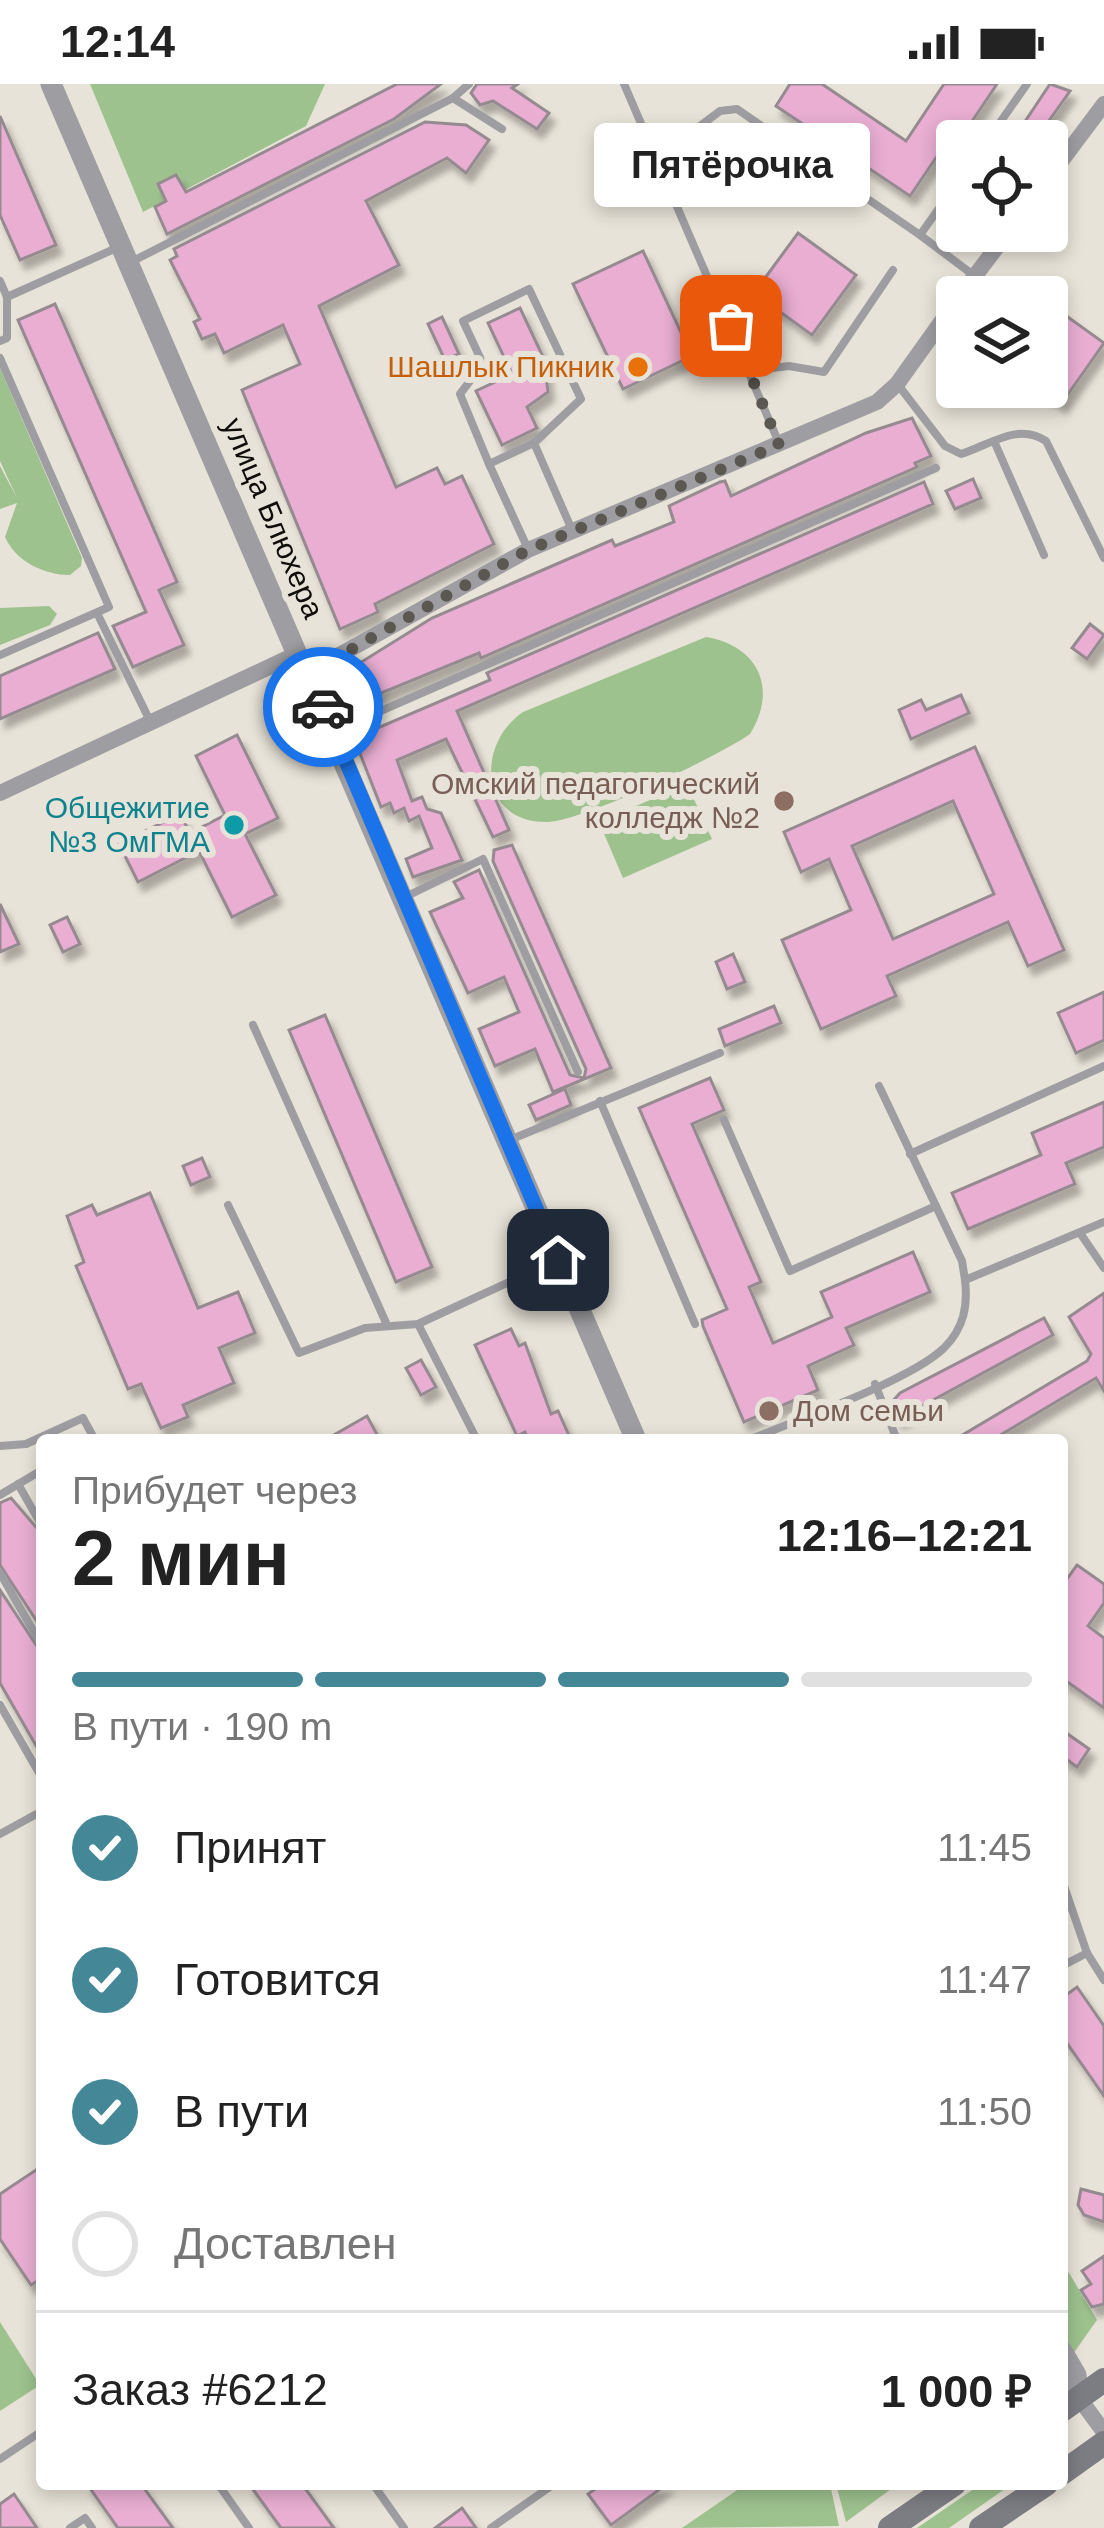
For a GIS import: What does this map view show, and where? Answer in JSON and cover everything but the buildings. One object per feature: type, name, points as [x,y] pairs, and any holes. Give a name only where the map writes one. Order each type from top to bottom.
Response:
[{"type":"main road","points":[[1072,2395],[1104,2380]]},
{"type":"main road","points":[[1068,2470],[1104,2443]]},
{"type":"main road","points":[[890,2528],[945,2490]]},
{"type":"main road","points":[[982,2528],[1037,2490]]},
{"type":"street","name":"улица Блюхера","points":[[51,84],[633,1434]]},
{"type":"street","points":[[1068,152],[1104,104]]},
{"type":"street","points":[[975,275],[993,252]]},
{"type":"street","points":[[0,793],[151,724],[304,663],[528,550],[878,402],[936,330]]},
{"type":"street","points":[[1072,2395],[1104,2432]]},
{"type":"lane","points":[[7,297],[126,254],[453,98],[469,84]]},
{"type":"lane","points":[[624,84],[779,445]]},
{"type":"lane","points":[[1002,120],[1028,84]]},
{"type":"lane","points":[[453,98],[502,129]]},
{"type":"lane","points":[[656,159],[720,111],[737,109],[975,275]]},
{"type":"lane","points":[[920,235],[936,213]]},
{"type":"lane","points":[[748,370],[789,366],[824,372],[893,270]]},
{"type":"lane","points":[[0,281],[7,297],[7,338],[0,340]]},
{"type":"lane","points":[[489,464],[534,443],[581,399],[529,289],[463,321],[483,364],[460,394],[489,464],[528,550]]},
{"type":"lane","points":[[0,358],[109,607],[0,655]]},
{"type":"lane","points":[[897,384],[945,446],[961,454],[1015,433],[1034,434],[1046,441],[1104,558]]},
{"type":"lane","points":[[994,441],[1044,555]]},
{"type":"lane","points":[[534,443],[573,531]]},
{"type":"lane","points":[[333,732],[936,467]]},
{"type":"lane","points":[[97,613],[151,724]]},
{"type":"lane","points":[[402,898],[483,859],[578,1072]]},
{"type":"lane","points":[[253,1025],[387,1324]]},
{"type":"lane","points":[[505,1142],[720,1053]]},
{"type":"lane","points":[[910,1154],[1104,1066]]},
{"type":"lane","points":[[762,1434],[922,1364],[945,1347],[968,1304],[965,1280],[936,1206],[879,1087]]},
{"type":"lane","points":[[600,1100],[695,1324]]},
{"type":"lane","points":[[724,1120],[790,1271],[936,1206]]},
{"type":"lane","points":[[228,1205],[299,1353],[387,1324],[418,1324],[558,1260]]},
{"type":"lane","points":[[965,1280],[1104,1222]]},
{"type":"lane","points":[[1080,1233],[1104,1268]]},
{"type":"lane","points":[[418,1324],[471,1434]]},
{"type":"lane","points":[[875,1384],[895,1434]]},
{"type":"lane","points":[[48,1434],[83,1418],[92,1434]]},
{"type":"lane","points":[[0,1446],[36,1439]]},
{"type":"lane","points":[[0,1495],[36,1474]]},
{"type":"lane","points":[[18,1484],[36,1516]]},
{"type":"lane","points":[[0,1574],[36,1636]]},
{"type":"lane","points":[[0,1705],[36,1768]]},
{"type":"lane","points":[[0,1834],[36,1814]]},
{"type":"lane","points":[[1068,1897],[1103,1981]]},
{"type":"lane","points":[[1068,1963],[1087,1952]]},
{"type":"lane","points":[[0,2459],[36,2435]]},
{"type":"lane","points":[[222,2490],[249,2528]]},
{"type":"lane","points":[[377,2490],[404,2528]]},
{"type":"lane","points":[[491,2528],[545,2490]]},
{"type":"lane","points":[[70,2528],[85,2518],[92,2528]]},
{"type":"green space","points":[[90,84],[325,84],[306,126],[143,212]]},
{"type":"green space","points":[[0,368],[82,558],[81,566],[70,575],[32,565],[5,537],[17,503],[0,509],[0,466],[17,498],[0,461]]},
{"type":"green space","points":[[49,606],[57,614],[50,625],[0,645],[0,608]]},
{"type":"green space","points":[[706,637],[739,650],[758,672],[762,701],[750,734],[650,786],[564,819],[525,819],[508,810],[497,796],[492,762],[497,743],[523,712]]},
{"type":"green space","points":[[687,784],[712,839],[623,878],[599,822]]},
{"type":"green space","points":[[1068,2271],[1097,2320],[1073,2354],[1068,2343]]},
{"type":"green space","points":[[0,2322],[36,2379],[36,2388],[0,2411]]},
{"type":"green space","points":[[737,2490],[831,2490],[839,2526],[682,2528]]},
{"type":"green space","points":[[838,2490],[890,2490],[846,2522]]},
{"type":"green space","points":[[972,2490],[1003,2490],[949,2528],[917,2528]]},
{"type":"way so far","points":[[323,707],[309,673],[460,584],[528,550],[779,445],[731,326]]},
{"type":"place","name":"Пятёрочка","points":[[731,326]]},
{"type":"place","name":"Шашлык Пикник","points":[[638,367]]},
{"type":"place","name":"Омский педагогический колледж №2","points":[[784,801]]},
{"type":"place","name":"Общежитие №3 ОмГМА","points":[[234,825]]},
{"type":"place","name":"Дом семьи","points":[[769,1411]]},
{"type":"route","points":[[323,707],[558,1260]]}]
